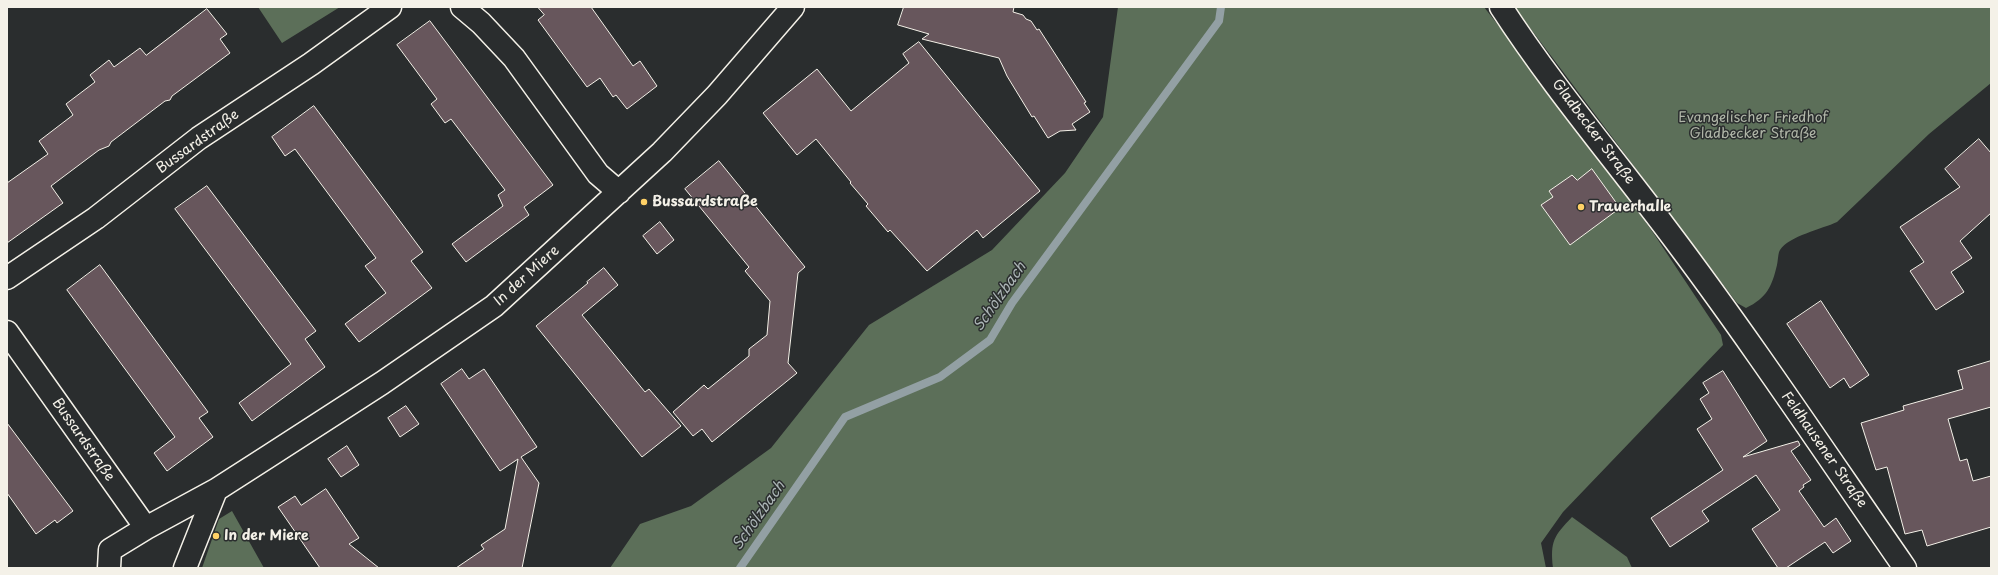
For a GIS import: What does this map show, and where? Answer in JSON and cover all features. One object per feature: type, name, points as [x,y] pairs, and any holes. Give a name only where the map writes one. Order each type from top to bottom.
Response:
[{"type":"street","name":"Bussardstraße","points":[[7,278],[96,218],[199,138],[311,64],[390,7]]},
{"type":"street","points":[[462,7],[481,23],[514,58],[598,174],[619,192]]},
{"type":"street","name":"In der Miere","points":[[109,568],[110,550],[146,528],[216,490],[382,383],[494,306],[662,152],[717,95],[793,7]]},
{"type":"street","name":"Gladbecker Straße","points":[[1501,7],[1587,126],[1743,333]]},
{"type":"street","name":"Bussardstraße","points":[[7,332],[146,528]]},
{"type":"street","name":"Feldhausener Straße","points":[[1743,333],[1905,568]]},
{"type":"street","points":[[185,568],[216,490]]},
{"type":"green space","points":[[258,7],[340,7],[282,43]]},
{"type":"green space","points":[[1118,7],[1484,7],[1580,130],[1654,234],[1721,335],[1723,345],[1563,512],[1541,543],[1546,568],[610,568],[640,524],[691,506],[771,448],[869,325],[992,250],[1065,173],[1103,117]]},
{"type":"green space","name":"Evangelischer Friedhof Gladbecker Straße","points":[[1991,7],[1991,83],[1929,134],[1837,222],[1806,233],[1784,245],[1779,251],[1777,265],[1768,291],[1759,300],[1746,308],[1737,303],[1515,8]]},
{"type":"green space","points":[[232,511],[264,568],[202,568],[219,519]]},
{"type":"green space","points":[[1572,517],[1627,557],[1632,568],[1553,568],[1552,551],[1557,534]]},
{"type":"building","points":[[538,7],[591,7],[633,66],[640,61],[657,86],[627,109],[616,95],[613,97],[600,78],[587,87],[538,20],[544,15]]},
{"type":"building","points":[[904,7],[1014,7],[1013,12],[1023,15],[1026,19],[1031,21],[1037,30],[1039,29],[1086,102],[1084,103],[1090,112],[1072,124],[1076,130],[1060,131],[1048,138],[1034,116],[1032,117],[1007,76],[999,58],[922,39],[929,34],[898,25]]},
{"type":"building","points":[[207,9],[227,34],[220,39],[230,53],[172,96],[170,100],[165,101],[111,142],[109,146],[99,150],[51,186],[63,203],[7,243],[7,183],[48,154],[39,141],[73,115],[66,104],[95,82],[90,75],[109,60],[114,67],[140,48],[146,55]]},
{"type":"building","points":[[430,21],[553,185],[524,207],[529,215],[466,262],[452,244],[503,206],[498,195],[505,190],[451,119],[445,123],[431,104],[437,99],[397,45]]},
{"type":"building","points":[[919,42],[1040,191],[983,238],[977,230],[927,271],[890,230],[888,232],[866,206],[868,204],[816,139],[797,155],[763,113],[817,69],[851,111],[909,63],[903,54]]},
{"type":"building","points":[[314,106],[423,252],[411,261],[432,288],[359,342],[345,324],[386,293],[365,266],[376,258],[295,149],[285,156],[272,137]]},
{"type":"building","points":[[1979,139],[1991,153],[1991,213],[1960,241],[1972,258],[1951,272],[1964,292],[1936,310],[1910,271],[1924,262],[1900,227],[1960,187],[1945,169]]},
{"type":"building","points":[[719,161],[805,267],[798,273],[788,363],[797,373],[712,442],[702,429],[693,436],[673,412],[704,385],[708,389],[749,356],[749,349],[767,335],[770,301],[745,271],[749,267],[685,189]]},
{"type":"building","name":"Trauerhalle","points":[[1592,169],[1620,208],[1570,245],[1541,205],[1553,197],[1549,191],[1572,175],[1577,180]]},
{"type":"building","points":[[207,186],[316,331],[305,339],[325,367],[252,421],[239,403],[291,364],[175,209]]},
{"type":"building","points":[[660,222],[674,240],[657,254],[643,236]]},
{"type":"building","points":[[100,265],[208,412],[199,418],[213,437],[167,471],[154,453],[175,437],[67,290]]},
{"type":"building","points":[[604,268],[618,285],[582,315],[645,392],[649,389],[681,426],[642,457],[536,326]]},
{"type":"building","points":[[1821,301],[1869,375],[1850,388],[1844,378],[1830,388],[1787,324]]},
{"type":"building","points":[[1991,361],[1991,407],[1948,419],[1960,461],[1967,459],[1973,481],[1991,476],[1991,527],[1927,546],[1922,530],[1905,534],[1887,467],[1876,470],[1861,423],[1904,410],[1903,406],[1963,389],[1958,371]]},
{"type":"building","points":[[462,369],[469,379],[484,369],[537,447],[521,457],[539,483],[522,568],[456,568],[484,549],[481,545],[505,529],[518,459],[500,471],[441,384]]},
{"type":"building","points":[[1723,371],[1767,441],[1743,457],[1798,441],[1800,445],[1791,451],[1811,480],[1803,485],[1804,487],[1799,491],[1824,527],[1836,518],[1851,541],[1833,553],[1825,542],[1786,568],[1778,568],[1752,529],[1780,510],[1756,475],[1702,511],[1709,521],[1670,547],[1651,518],[1723,470],[1697,429],[1712,419],[1700,399],[1709,393],[1703,383]]},
{"type":"building","points":[[406,406],[419,424],[400,437],[388,418]]},
{"type":"building","points":[[7,423],[73,511],[57,523],[55,520],[36,534],[7,493]]},
{"type":"building","points":[[347,446],[359,465],[341,477],[328,459]]},
{"type":"building","points":[[326,489],[359,538],[349,544],[379,568],[320,568],[278,507],[295,496],[301,505]]},
{"type":"waterway","name":"Schölzbach","points":[[740,568],[845,417],[940,377],[990,340],[1012,303],[1219,21],[1221,7]]},
{"type":"place","name":"Bussardstraße","points":[[644,202]]},
{"type":"place","name":"Trauerhalle","points":[[1581,207]]},
{"type":"place","name":"In der Miere","points":[[216,536]]}]
